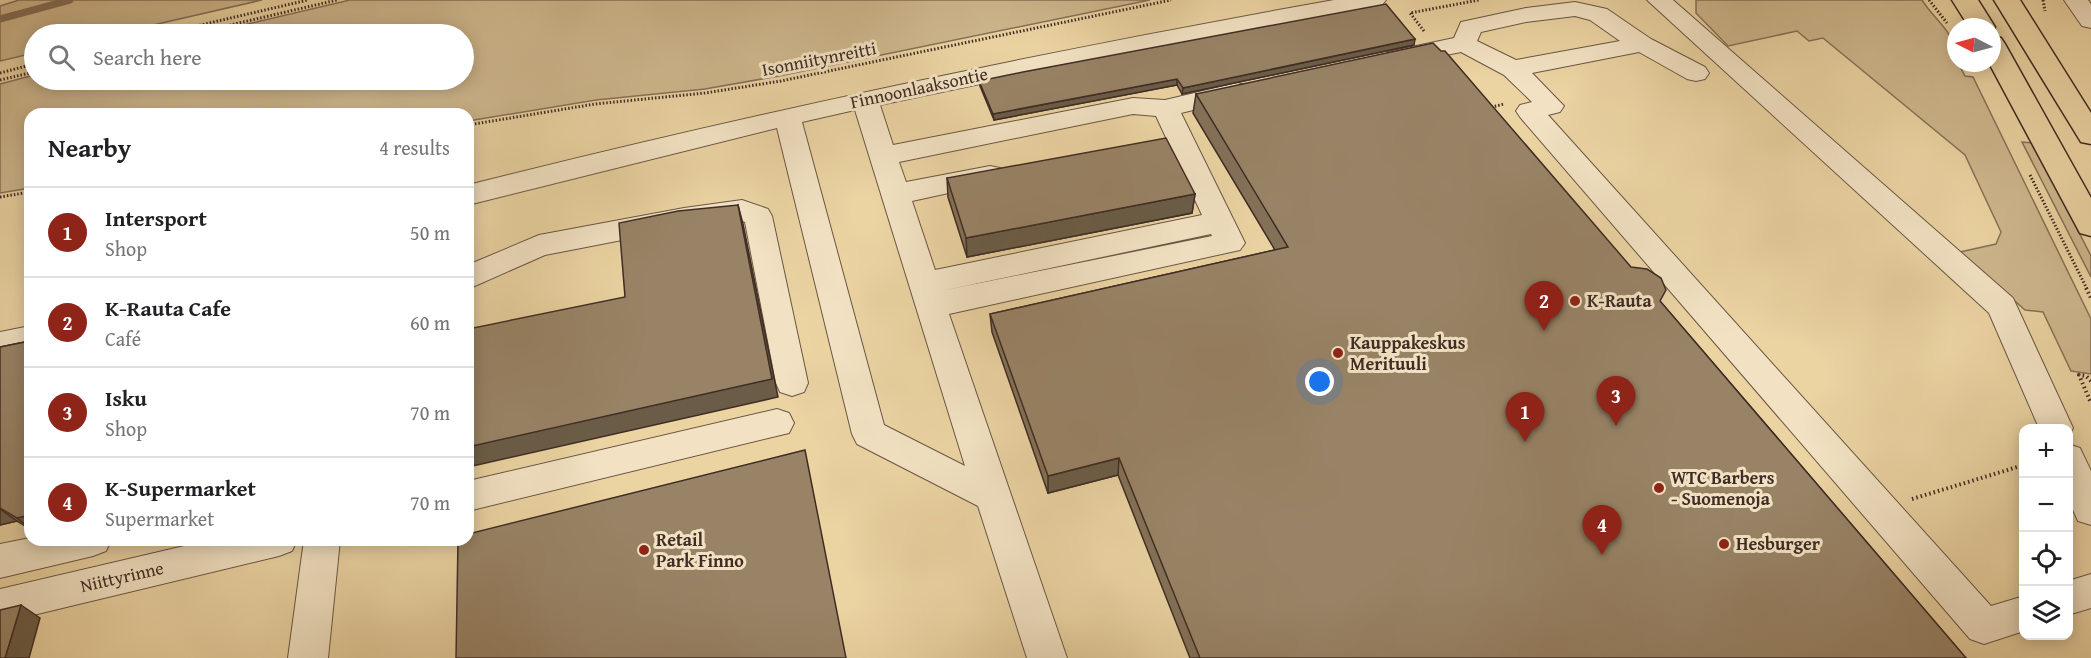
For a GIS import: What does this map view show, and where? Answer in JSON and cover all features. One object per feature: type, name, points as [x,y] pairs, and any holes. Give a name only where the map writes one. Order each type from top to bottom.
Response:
[{"type":"main road","points":[[1965,0],[1976,18]]},
{"type":"main road","points":[[2007,0],[2091,135]]},
{"type":"main road","points":[[2001,60],[2091,225]]},
{"type":"street","name":"Finnoonlaaksontie","points":[[474,193],[787,116],[1093,52],[1374,0]]},
{"type":"street","points":[[1659,0],[1684,12],[2002,306],[2054,424]]},
{"type":"street","points":[[2076,0],[2091,21]]},
{"type":"street","points":[[1464,44],[1470,27],[1526,15],[1575,9],[1598,14],[1641,44],[1696,73]]},
{"type":"street","points":[[1369,63],[1464,44],[1513,69],[1551,106],[1529,111],[1984,626],[2019,615]]},
{"type":"street","points":[[1513,69],[1641,44]]},
{"type":"street","points":[[883,156],[1133,106],[1165,108],[1264,86]]},
{"type":"street","points":[[865,100],[992,496],[1047,658]]},
{"type":"street","points":[[929,294],[1220,222],[1167,139],[1165,108]]},
{"type":"street","points":[[787,116],[869,434],[992,496]]},
{"type":"street","points":[[897,194],[1010,170]]},
{"type":"street","points":[[474,275],[539,246],[684,218],[742,210],[758,216],[792,383]]},
{"type":"street","points":[[0,344],[24,339]]},
{"type":"street","points":[[474,495],[777,423]]},
{"type":"street","points":[[2073,469],[2091,510]]},
{"type":"street","points":[[0,561],[66,546]]},
{"type":"street","name":"Niittyrinne","points":[[0,606],[254,546]]},
{"type":"street","points":[[308,658],[321,546]]},
{"type":"street","points":[[2073,596],[2091,591]]},
{"type":"path","points":[[205,24],[308,0]]},
{"type":"path","points":[[235,24],[337,0]]},
{"type":"path","name":"Isonniitynreitti","points":[[474,124],[564,109],[705,93],[781,81],[1172,0]]},
{"type":"path","points":[[1929,0],[1947,24]]},
{"type":"path","points":[[0,73],[24,67]]},
{"type":"path","points":[[0,80],[24,74]]},
{"type":"path","points":[[2029,173],[2091,298]]},
{"type":"path","points":[[0,197],[24,193]]},
{"type":"path","points":[[2091,381],[2086,376],[2079,375],[2091,404]]},
{"type":"path","points":[[1880,509],[2019,467]]},
{"type":"shaded area","points":[[19,0],[262,0],[158,24],[24,24],[24,55],[0,61],[0,6]]},
{"type":"shaded area","points":[[350,0],[1150,0],[779,76],[705,89],[596,100],[474,120],[474,108],[24,108],[24,189],[0,193],[0,84],[24,78],[24,90],[474,90],[474,24],[248,24]]},
{"type":"shaded area","points":[[1696,0],[1922,0],[1947,32],[1947,72],[1963,72],[1965,76],[1973,77],[2091,319],[2091,374],[2071,371],[2043,312],[2025,310],[1960,252],[1996,244],[2001,232],[1965,155],[1823,38],[1809,41],[1797,31],[1728,46],[1696,13]]},
{"type":"shaded area","points":[[2022,142],[2033,143],[2091,256],[2091,277]]},
{"type":"building","points":[[1386,4],[1415,39],[1183,88],[1177,79],[993,114],[979,81],[1023,72]]},
{"type":"building","name":"Kauppakeskus Merituuli","points":[[1433,43],[1441,51],[1445,51],[1631,267],[1647,269],[1661,278],[1666,290],[1660,301],[1966,658],[1200,658],[1119,458],[1048,476],[990,314],[1288,247],[1196,94]]},
{"type":"building","points":[[1166,138],[1195,194],[966,238],[947,178]]},
{"type":"building","points":[[738,205],[772,379],[474,446],[474,328],[625,297],[619,223],[678,211]]},
{"type":"building","points":[[24,342],[24,516],[17,518],[0,508],[0,347]]},
{"type":"building","name":"Retail Park Finno","points":[[805,450],[846,658],[456,658],[458,546],[474,546],[474,533]]},
{"type":"building","points":[[21,605],[5,658],[0,658],[0,610]]},
{"type":"waterway","points":[[0,19],[70,0]]},
{"type":"place","name":"K-Rauta","points":[[1575,301]]},
{"type":"place","name":"K-Rauta Cafe","points":[[1544,331]]},
{"type":"place","name":"Kauppakeskus Merituuli","points":[[1338,353]]},
{"type":"place","name":"Isku","points":[[1616,426]]},
{"type":"place","name":"Intersport","points":[[1525,442]]},
{"type":"place","name":"WTC Barbers - Suomenoja","points":[[1659,488]]},
{"type":"place","name":"Hesburger","points":[[1724,544]]},
{"type":"place","name":"Retail Park Finno","points":[[644,550]]},
{"type":"place","name":"K-Supermarket","points":[[1602,555]]}]
